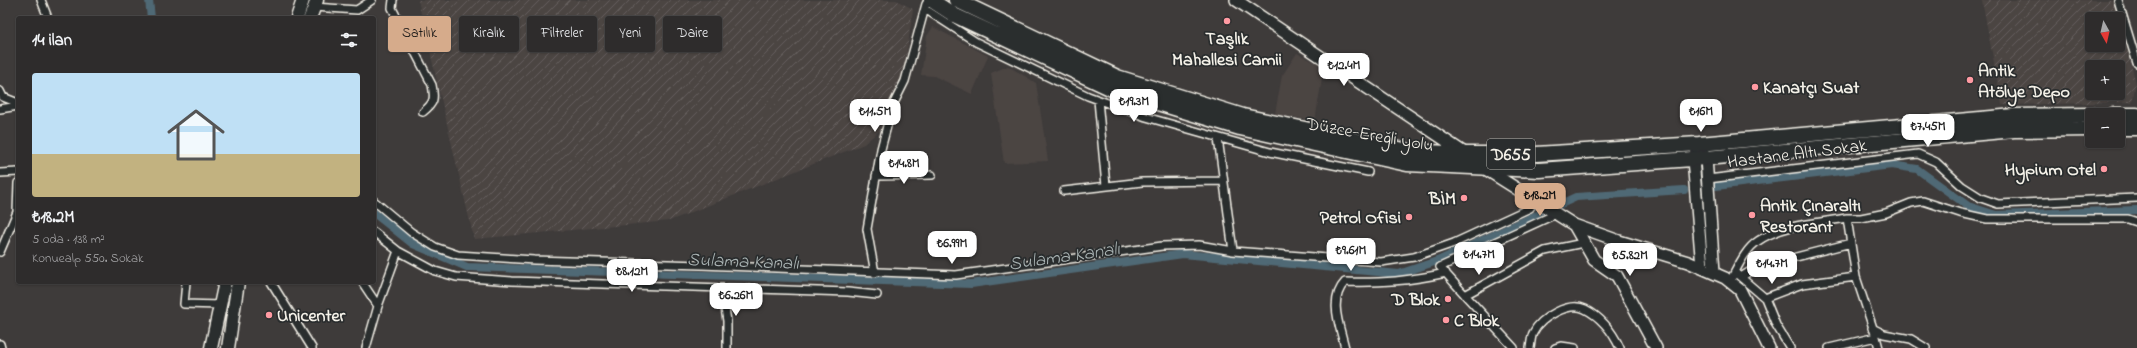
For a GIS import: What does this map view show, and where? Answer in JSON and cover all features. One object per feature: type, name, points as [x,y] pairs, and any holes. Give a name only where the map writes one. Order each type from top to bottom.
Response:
[{"type":"highway","name":"Düzce-Ereğli yolu","points":[[956,0],[1117,77],[1243,116],[1409,151],[1466,154],[1536,154],[1699,144],[2014,116],[2085,115]]},
{"type":"highway","name":"Düzce-Ereğli yolu","points":[[928,4],[954,14],[1112,89],[1240,128],[1407,164],[1539,170],[1700,158],[2014,130],[2085,129]]},
{"type":"highway","points":[[2125,115],[2137,115]]},
{"type":"highway","points":[[2125,128],[2137,128]]},
{"type":"main road","points":[[298,16],[303,0]]},
{"type":"main road","points":[[211,348],[225,284]]},
{"type":"main road","points":[[228,348],[238,284]]},
{"type":"street","points":[[41,0],[47,16]]},
{"type":"street","points":[[314,8],[357,10],[372,0]]},
{"type":"street","points":[[393,0],[392,8],[432,85],[435,98],[432,104],[423,112]]},
{"type":"street","points":[[875,272],[867,229],[876,176],[886,125],[892,107],[905,81],[928,4],[927,0]]},
{"type":"street","points":[[1236,0],[1466,154]]},
{"type":"street","points":[[2118,0],[2137,63]]},
{"type":"street","points":[[928,4],[976,42],[1098,100],[1146,117],[1270,152],[1368,172]]},
{"type":"street","points":[[0,91],[3,97],[16,103]]},
{"type":"street","points":[[1098,100],[1106,186]]},
{"type":"street","points":[[0,109],[16,105]]},
{"type":"street","points":[[1218,138],[1233,251]]},
{"type":"street","points":[[1699,144],[1702,267]]},
{"type":"street","name":"Hastane Altı Sokak","points":[[1708,179],[1918,154],[1936,162],[1962,186],[1981,198],[1998,204],[2137,198]]},
{"type":"street","points":[[1700,158],[1708,179],[1714,272]]},
{"type":"street","points":[[1484,168],[1574,225],[1714,272],[1735,277],[1765,298],[1776,325],[1790,348]]},
{"type":"street","points":[[0,173],[16,172]]},
{"type":"street","points":[[876,176],[932,175]]},
{"type":"street","points":[[1064,190],[1142,182],[1223,181]]},
{"type":"street","points":[[376,203],[410,232],[435,246],[458,255],[534,260],[956,275],[1162,246],[1199,245],[1233,251],[1381,262],[1414,258],[1454,244],[1530,208],[1535,200]]},
{"type":"street","points":[[1735,277],[1757,241],[1782,229],[1886,213],[1911,203],[1923,202],[1987,219],[2128,219],[2137,222]]},
{"type":"street","points":[[0,252],[3,238],[16,214]]},
{"type":"street","points":[[1514,348],[1440,267],[1556,214]]},
{"type":"street","points":[[1847,218],[1856,277],[1879,348]]},
{"type":"street","points":[[1574,225],[1594,260],[1617,276],[1656,348]]},
{"type":"street","points":[[376,234],[398,250],[435,271],[456,277],[512,281],[679,285],[722,289],[848,292],[877,296]]},
{"type":"street","points":[[1465,295],[1545,251],[1583,243]]},
{"type":"street","points":[[1735,277],[1757,267],[1851,243]]},
{"type":"street","points":[[366,348],[378,306],[398,250]]},
{"type":"street","points":[[1345,348],[1335,300],[1338,289],[1345,282],[1386,283],[1418,279],[1446,273]]},
{"type":"street","points":[[1735,277],[1769,348]]},
{"type":"street","points":[[1765,298],[1802,284],[1856,277]]},
{"type":"street","points":[[186,284],[184,304],[220,306]]},
{"type":"street","points":[[273,284],[312,348]]},
{"type":"street","points":[[363,284],[378,306]]},
{"type":"street","points":[[722,289],[727,321],[727,348]]},
{"type":"street","points":[[1530,348],[1532,333],[1544,319],[1562,309],[1584,308],[1598,317],[1615,338],[1620,348]]},
{"type":"street","points":[[1872,328],[1884,334],[1911,339],[1926,348]]},
{"type":"street","points":[[1829,348],[1860,345],[1876,337]]},
{"type":"street","points":[[0,344],[2,348]]},
{"type":"street","points":[[1555,348],[1561,346],[1575,348]]},
{"type":"shaded area","points":[[418,0],[896,0],[913,9],[898,114],[864,144],[669,221],[474,239],[430,52],[451,52],[451,16],[422,16]]},
{"type":"shaded area","points":[[1982,0],[2114,0],[2117,12],[2085,12],[2085,52],[2125,52],[2125,42],[2136,83],[2132,102],[2002,105]]},
{"type":"shaded area","points":[[933,27],[988,56],[972,94],[934,76],[921,75],[927,36]]},
{"type":"shaded area","points":[[1297,53],[1320,65],[1323,72],[1315,121],[1275,114],[1282,76]]},
{"type":"shaded area","points":[[1008,66],[1036,83],[1048,161],[1004,163],[991,73]]},
{"type":"waterway","name":"Sulama Kanalı","points":[[149,0],[151,16]]},
{"type":"waterway","points":[[1716,186],[1892,165],[1917,169],[1968,206],[1996,215],[2137,210]]},
{"type":"waterway","name":"Sulama Kanalı","points":[[376,215],[413,244],[467,267],[971,284],[1183,254],[1399,274],[1440,260],[1576,197],[1684,190]]},
{"type":"place","name":"Taşlık Mahallesi Camii","points":[[1227,21]]},
{"type":"place","name":"Antik Atölye Depo","points":[[1970,80]]},
{"type":"place","name":"Kanatçı Suat","points":[[1755,87]]},
{"type":"place","name":"Hypium Otel","points":[[2104,169]]},
{"type":"place","name":"BİM","points":[[1464,198]]},
{"type":"place","name":"Antik Çınaraltı Restorant","points":[[1752,215]]},
{"type":"place","name":"Petrol Ofisi","points":[[1409,217]]},
{"type":"place","name":"D Blok","points":[[1448,299]]},
{"type":"place","name":"Unicenter","points":[[269,315]]},
{"type":"place","name":"C Blok","points":[[1446,320]]}]
